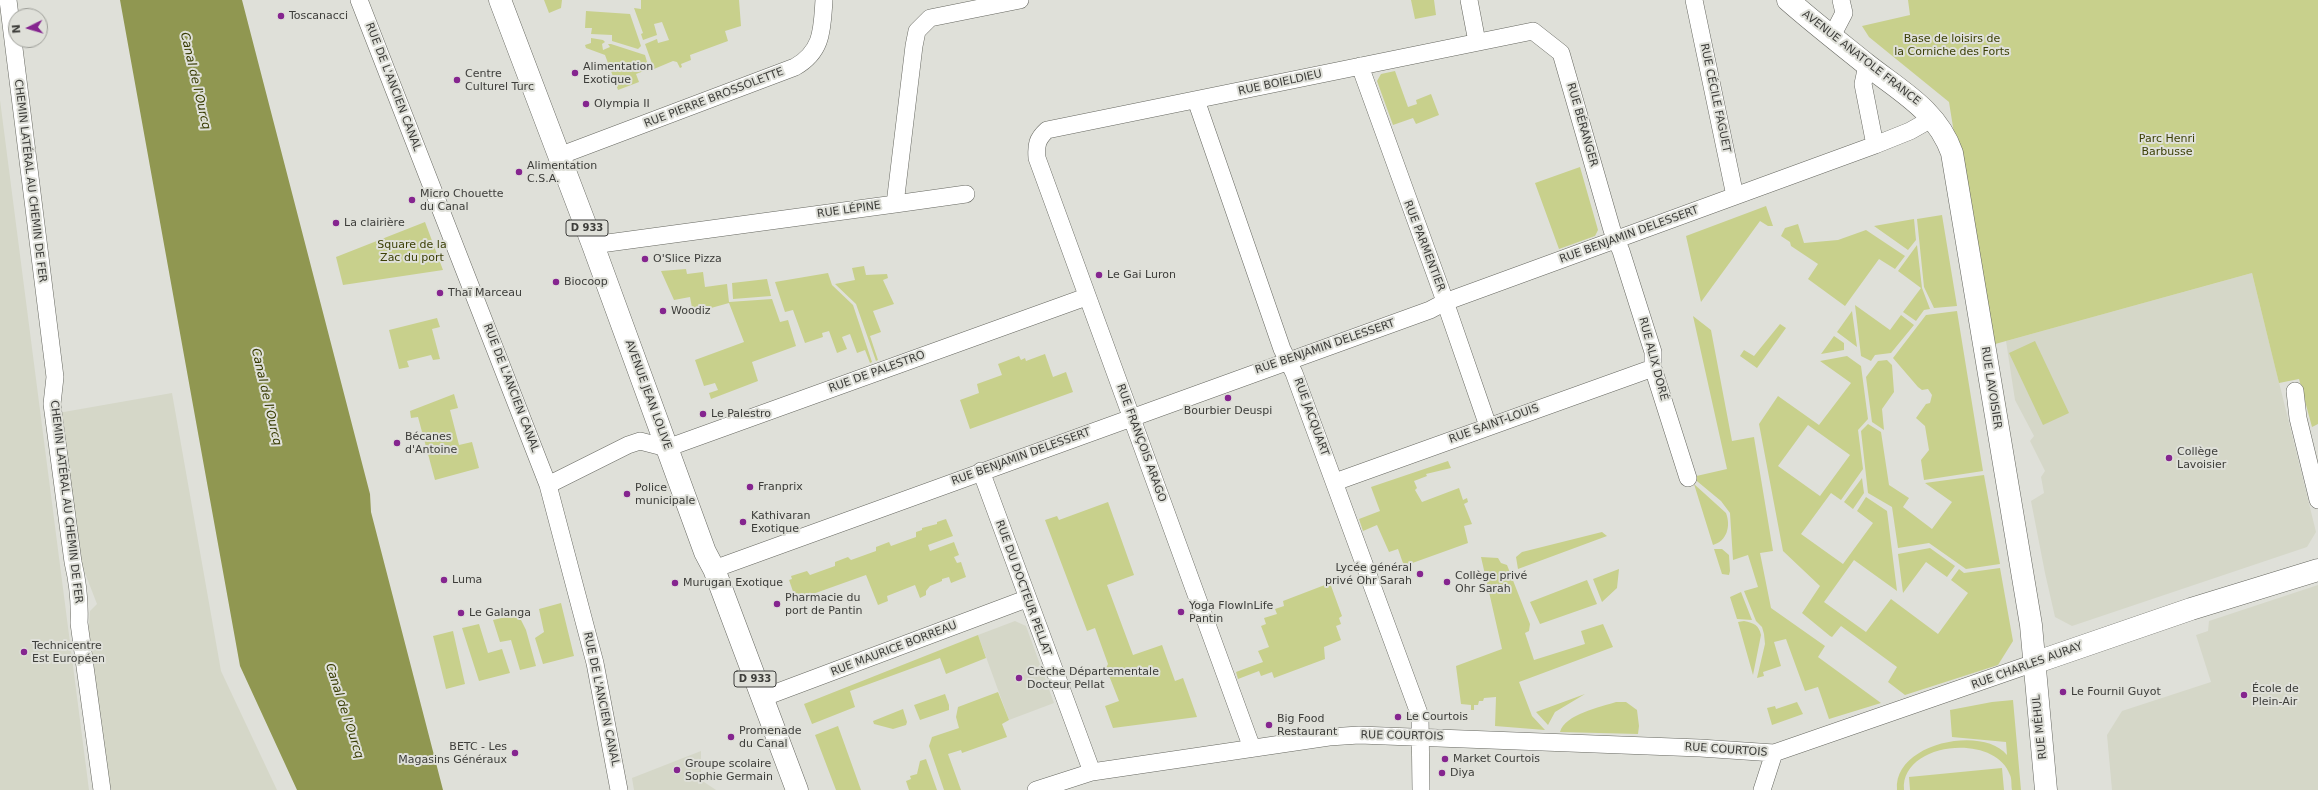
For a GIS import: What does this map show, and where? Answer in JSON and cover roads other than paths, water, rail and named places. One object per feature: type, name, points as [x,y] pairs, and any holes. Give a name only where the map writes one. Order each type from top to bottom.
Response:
[{"type":"street","name":"CHEMIN LATÉRAL AU CHEMIN DE FER","points":[[8,0],[55,377],[52,404],[72,562],[77,578],[79,622],[102,790]]},
{"type":"street","name":"RUE DE L'ANCIEN CANAL","points":[[359,0],[548,485],[595,664],[619,790]]},
{"type":"street","name":"RUE PIERRE BROSSOLETTE","points":[[559,156],[780,73],[805,62],[816,49],[821,31],[824,0]]},
{"type":"street","name":"RUE LÉPINE","points":[[593,245],[895,204],[914,46],[918,31],[930,18],[1020,0]]},
{"type":"street","points":[[1469,0],[1477,42]]},
{"type":"street","name":"RUE CÉCILE FAGUET","points":[[1694,0],[1736,196]]},
{"type":"street","name":"AVENUE ANATOLE FRANCE","points":[[1788,0],[1867,65],[1914,99],[1933,118]]},
{"type":"street","points":[[1832,36],[1844,14],[1841,0]]},
{"type":"street","name":"AVENUE JEAN LOLIVE","points":[[502,3],[667,448],[706,552],[714,568],[797,790]]},
{"type":"street","name":"RUE BÉRANGER","points":[[1524,32],[1533,31],[1561,53],[1616,240]]},
{"type":"street","name":"RUE BOIELDIEU","points":[[1039,138],[1047,130],[1524,32]]},
{"type":"street","points":[[1867,65],[1863,84],[1875,145]]},
{"type":"street","name":"RUE PARMENTIER","points":[[1360,66],[1488,426]]},
{"type":"street","name":"RUE JACQUART","points":[[1196,100],[1288,361],[1294,373],[1335,482],[1420,716],[1421,790]]},
{"type":"street","name":"RUE BENJAMIN DELESSERT","points":[[714,568],[1131,416],[1311,354],[1445,302],[1875,145],[1910,131],[1933,118]]},
{"type":"street","name":"RUE LAVOISIER","points":[[1933,118],[1948,141],[1952,153],[2031,625],[2034,663]]},
{"type":"street","name":"RUE FRANÇOIS ARAGO","points":[[1039,138],[1036,146],[1037,158],[1086,296],[1252,748]]},
{"type":"street","points":[[895,204],[966,194]]},
{"type":"street","name":"RUE ALIX DORÉ","points":[[1616,240],[1653,352],[1653,368],[1688,478]]},
{"type":"street","name":"RUE DE PALESTRO","points":[[667,448],[1086,296]]},
{"type":"street","name":"RUE SAINT-LOUIS","points":[[1335,482],[1653,368]]},
{"type":"street","points":[[2295,391],[2298,418],[2318,500]]},
{"type":"street","points":[[548,485],[628,445],[640,441],[667,448]]},
{"type":"street","name":"RUE DU DOCTEUR PELLAT","points":[[980,471],[1092,772]]},
{"type":"street","name":"RUE CHARLES AURAY","points":[[1774,753],[2191,609],[2318,570]]},
{"type":"street","name":"RUE MAURICE BORREAU","points":[[762,698],[1026,598]]},
{"type":"street","name":"RUE MÉHUL","points":[[2034,663],[2046,790]]},
{"type":"street","name":"RUE COURTOIS","points":[[1036,790],[1092,772],[1252,748],[1359,735],[1420,736],[1774,753]]},
{"type":"street","points":[[1762,790],[1769,775],[1774,753]]},
{"type":"water","name":"Canal de l'Ourcq","points":[[120,0],[242,0],[370,494],[371,512],[443,790],[297,790],[240,666]]},
{"type":"place","name":"Toscanacci","points":[[281,16]]},
{"type":"place","name":"Alimentation Exotique","points":[[575,73]]},
{"type":"place","name":"Centre Culturel Turc","points":[[457,80]]},
{"type":"place","name":"Olympia II","points":[[586,104]]},
{"type":"place","name":"Alimentation C.S.A.","points":[[519,172]]},
{"type":"place","name":"Micro Chouette du Canal","points":[[412,200]]},
{"type":"place","name":"La clairière","points":[[336,223]]},
{"type":"place","name":"O'Slice Pizza","points":[[645,259]]},
{"type":"place","name":"Le Gai Luron","points":[[1099,275]]},
{"type":"place","name":"Biocoop","points":[[556,282]]},
{"type":"place","name":"Thaï Marceau","points":[[440,293]]},
{"type":"place","name":"Woodiz","points":[[663,311]]},
{"type":"place","name":"Bourbier Deuspi","points":[[1228,398]]},
{"type":"place","name":"Le Palestro","points":[[703,414]]},
{"type":"place","name":"Bécanes d'Antoine","points":[[397,443]]},
{"type":"place","name":"Collège Lavoisier","points":[[2169,458]]},
{"type":"place","name":"Franprix","points":[[750,487]]},
{"type":"place","name":"Police municipale","points":[[627,494]]},
{"type":"place","name":"Kathivaran Exotique","points":[[743,522]]},
{"type":"place","name":"Lycée général privé Ohr Sarah","points":[[1420,574]]},
{"type":"place","name":"Luma","points":[[444,580]]},
{"type":"place","name":"Collège privé Ohr Sarah","points":[[1447,582]]},
{"type":"place","name":"Murugan Exotique","points":[[675,583]]},
{"type":"place","name":"Pharmacie du port de Pantin","points":[[777,604]]},
{"type":"place","name":"Yoga FlowInLife Pantin","points":[[1181,612]]},
{"type":"place","name":"Le Galanga","points":[[461,613]]},
{"type":"place","name":"Technicentre Est Européen","points":[[24,652]]},
{"type":"place","name":"Crèche Départementale Docteur Pellat","points":[[1019,678]]},
{"type":"place","name":"Le Fournil Guyot","points":[[2063,692]]},
{"type":"place","name":"École de Plein-Air","points":[[2244,695]]},
{"type":"place","name":"Le Courtois","points":[[1398,717]]},
{"type":"place","name":"Big Food Restaurant","points":[[1269,725]]},
{"type":"place","name":"Promenade du Canal","points":[[731,737]]},
{"type":"place","name":"BETC - Les Magasins Généraux","points":[[515,753]]},
{"type":"place","name":"Market Courtois","points":[[1445,759]]},
{"type":"place","name":"Groupe scolaire Sophie Germain","points":[[677,770]]},
{"type":"place","name":"Diya","points":[[1442,773]]},
{"type":"park label","name":"Base de loisirs de la Corniche des Forts","points":[[1952,45]]},
{"type":"park label","name":"Parc Henri Barbusse","points":[[2167,145]]},
{"type":"park label","name":"Square de la Zac du port","points":[[412,251]]}]
